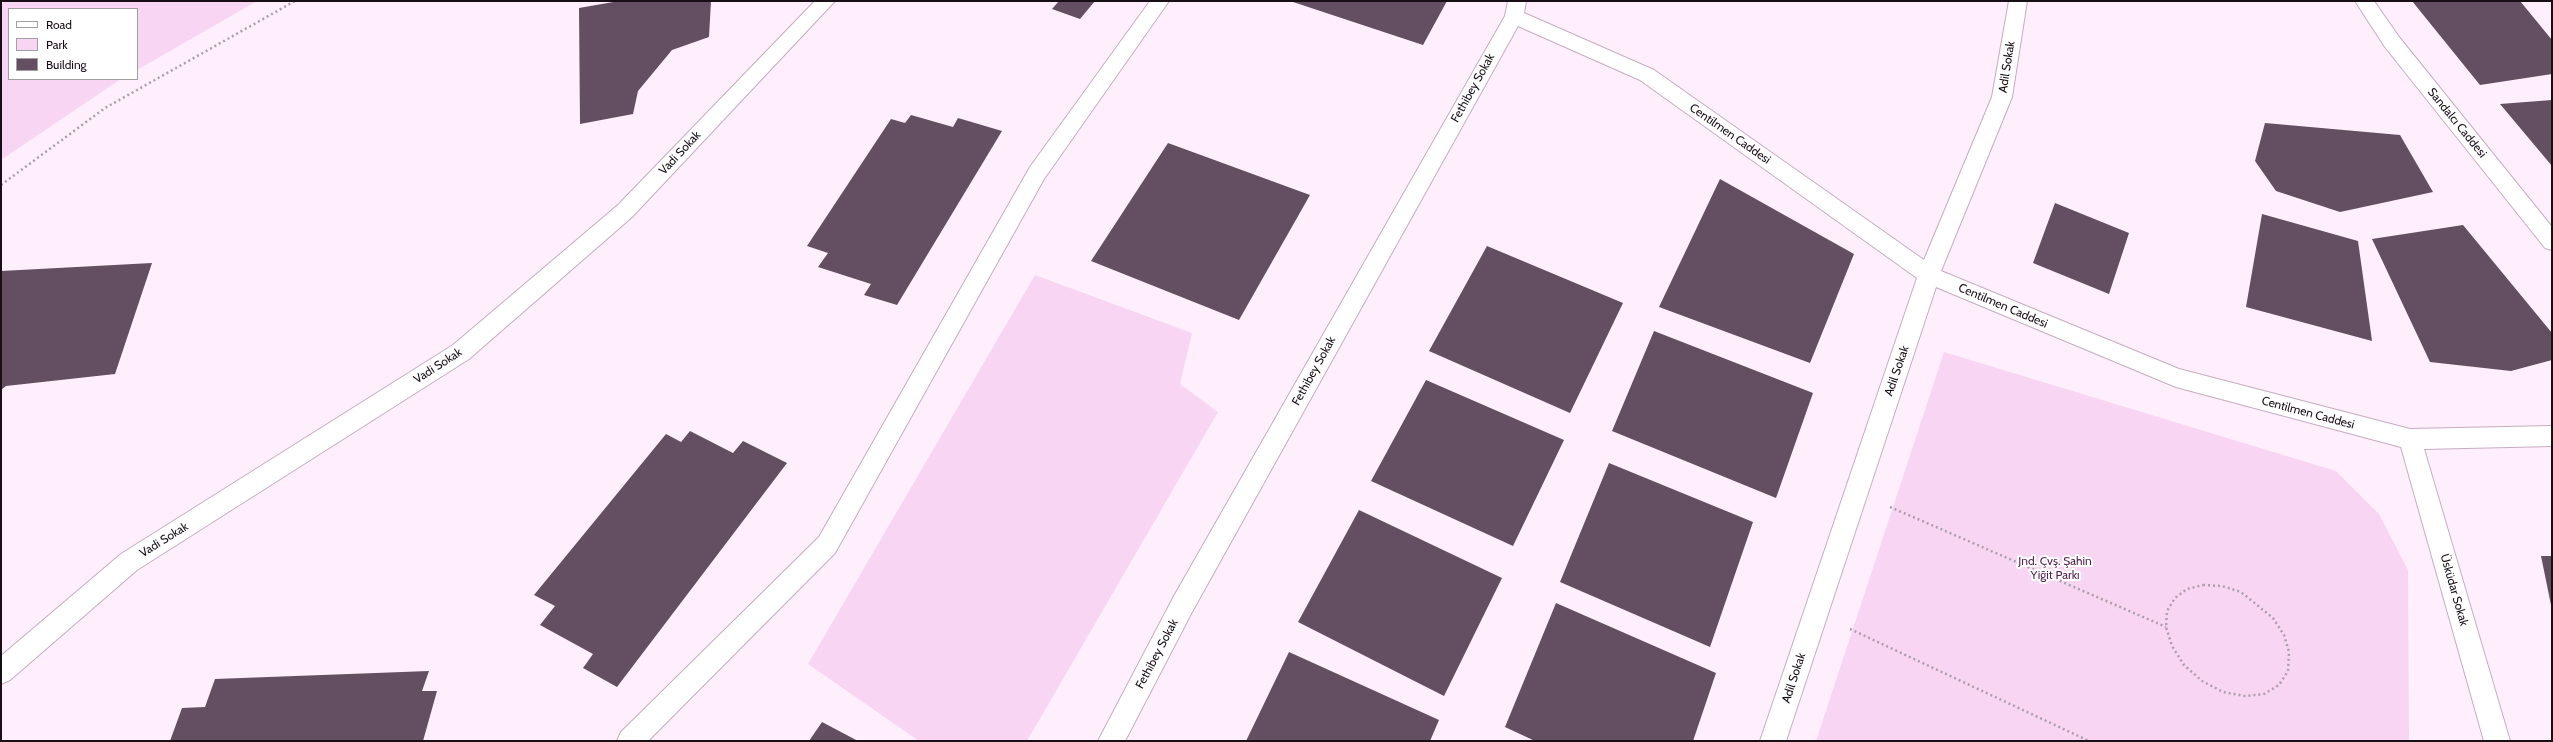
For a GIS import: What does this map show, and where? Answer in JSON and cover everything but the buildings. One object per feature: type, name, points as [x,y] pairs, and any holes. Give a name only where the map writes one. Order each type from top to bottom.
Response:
[{"type":"street","name":"Vadi Sokak","points":[[1,672],[129,562],[461,352],[625,211],[826,1]]},
{"type":"street","points":[[630,741],[827,545],[1037,173],[1160,1]]},
{"type":"street","name":"Adil Sokak","points":[[1773,741],[1929,275],[2002,97],[2018,1]]},
{"type":"street","name":"Sandalcı Caddesi","points":[[2364,1],[2392,42],[2552,242]]},
{"type":"street","name":"Centilmen Caddesi","points":[[1516,8],[1647,75],[1929,275],[2176,378],[2410,439],[2552,436]]},
{"type":"street","name":"Fethibey Sokak","points":[[1111,741],[1183,604],[1516,8]]},
{"type":"street","name":"Üsküdar Sokak","points":[[2410,439],[2497,741]]},
{"type":"path","points":[[1,185],[106,108],[295,1]]},
{"type":"path","points":[[1856,492],[2166,627],[2172,646],[2184,665],[2202,680],[2223,692],[2244,696],[2264,694],[2279,685],[2288,671],[2289,652],[2284,635],[2268,613],[2241,592],[2203,585],[2187,589],[2174,598],[2167,611],[2166,627]]},
{"type":"path","points":[[1815,612],[2088,741]]},
{"type":"green space","points":[[7,1],[257,1],[138,69],[138,8],[8,8],[8,80],[120,80],[1,160],[1,4]]},
{"type":"green space","points":[[1035,275],[1192,333],[1180,384],[1218,412],[1027,741],[919,741],[808,664]]},
{"type":"green space","name":"Jnd. Çvş. Şahin Yiğit Parkı","points":[[1944,352],[2336,471],[2379,514],[2408,570],[2409,741],[1816,741]]}]
